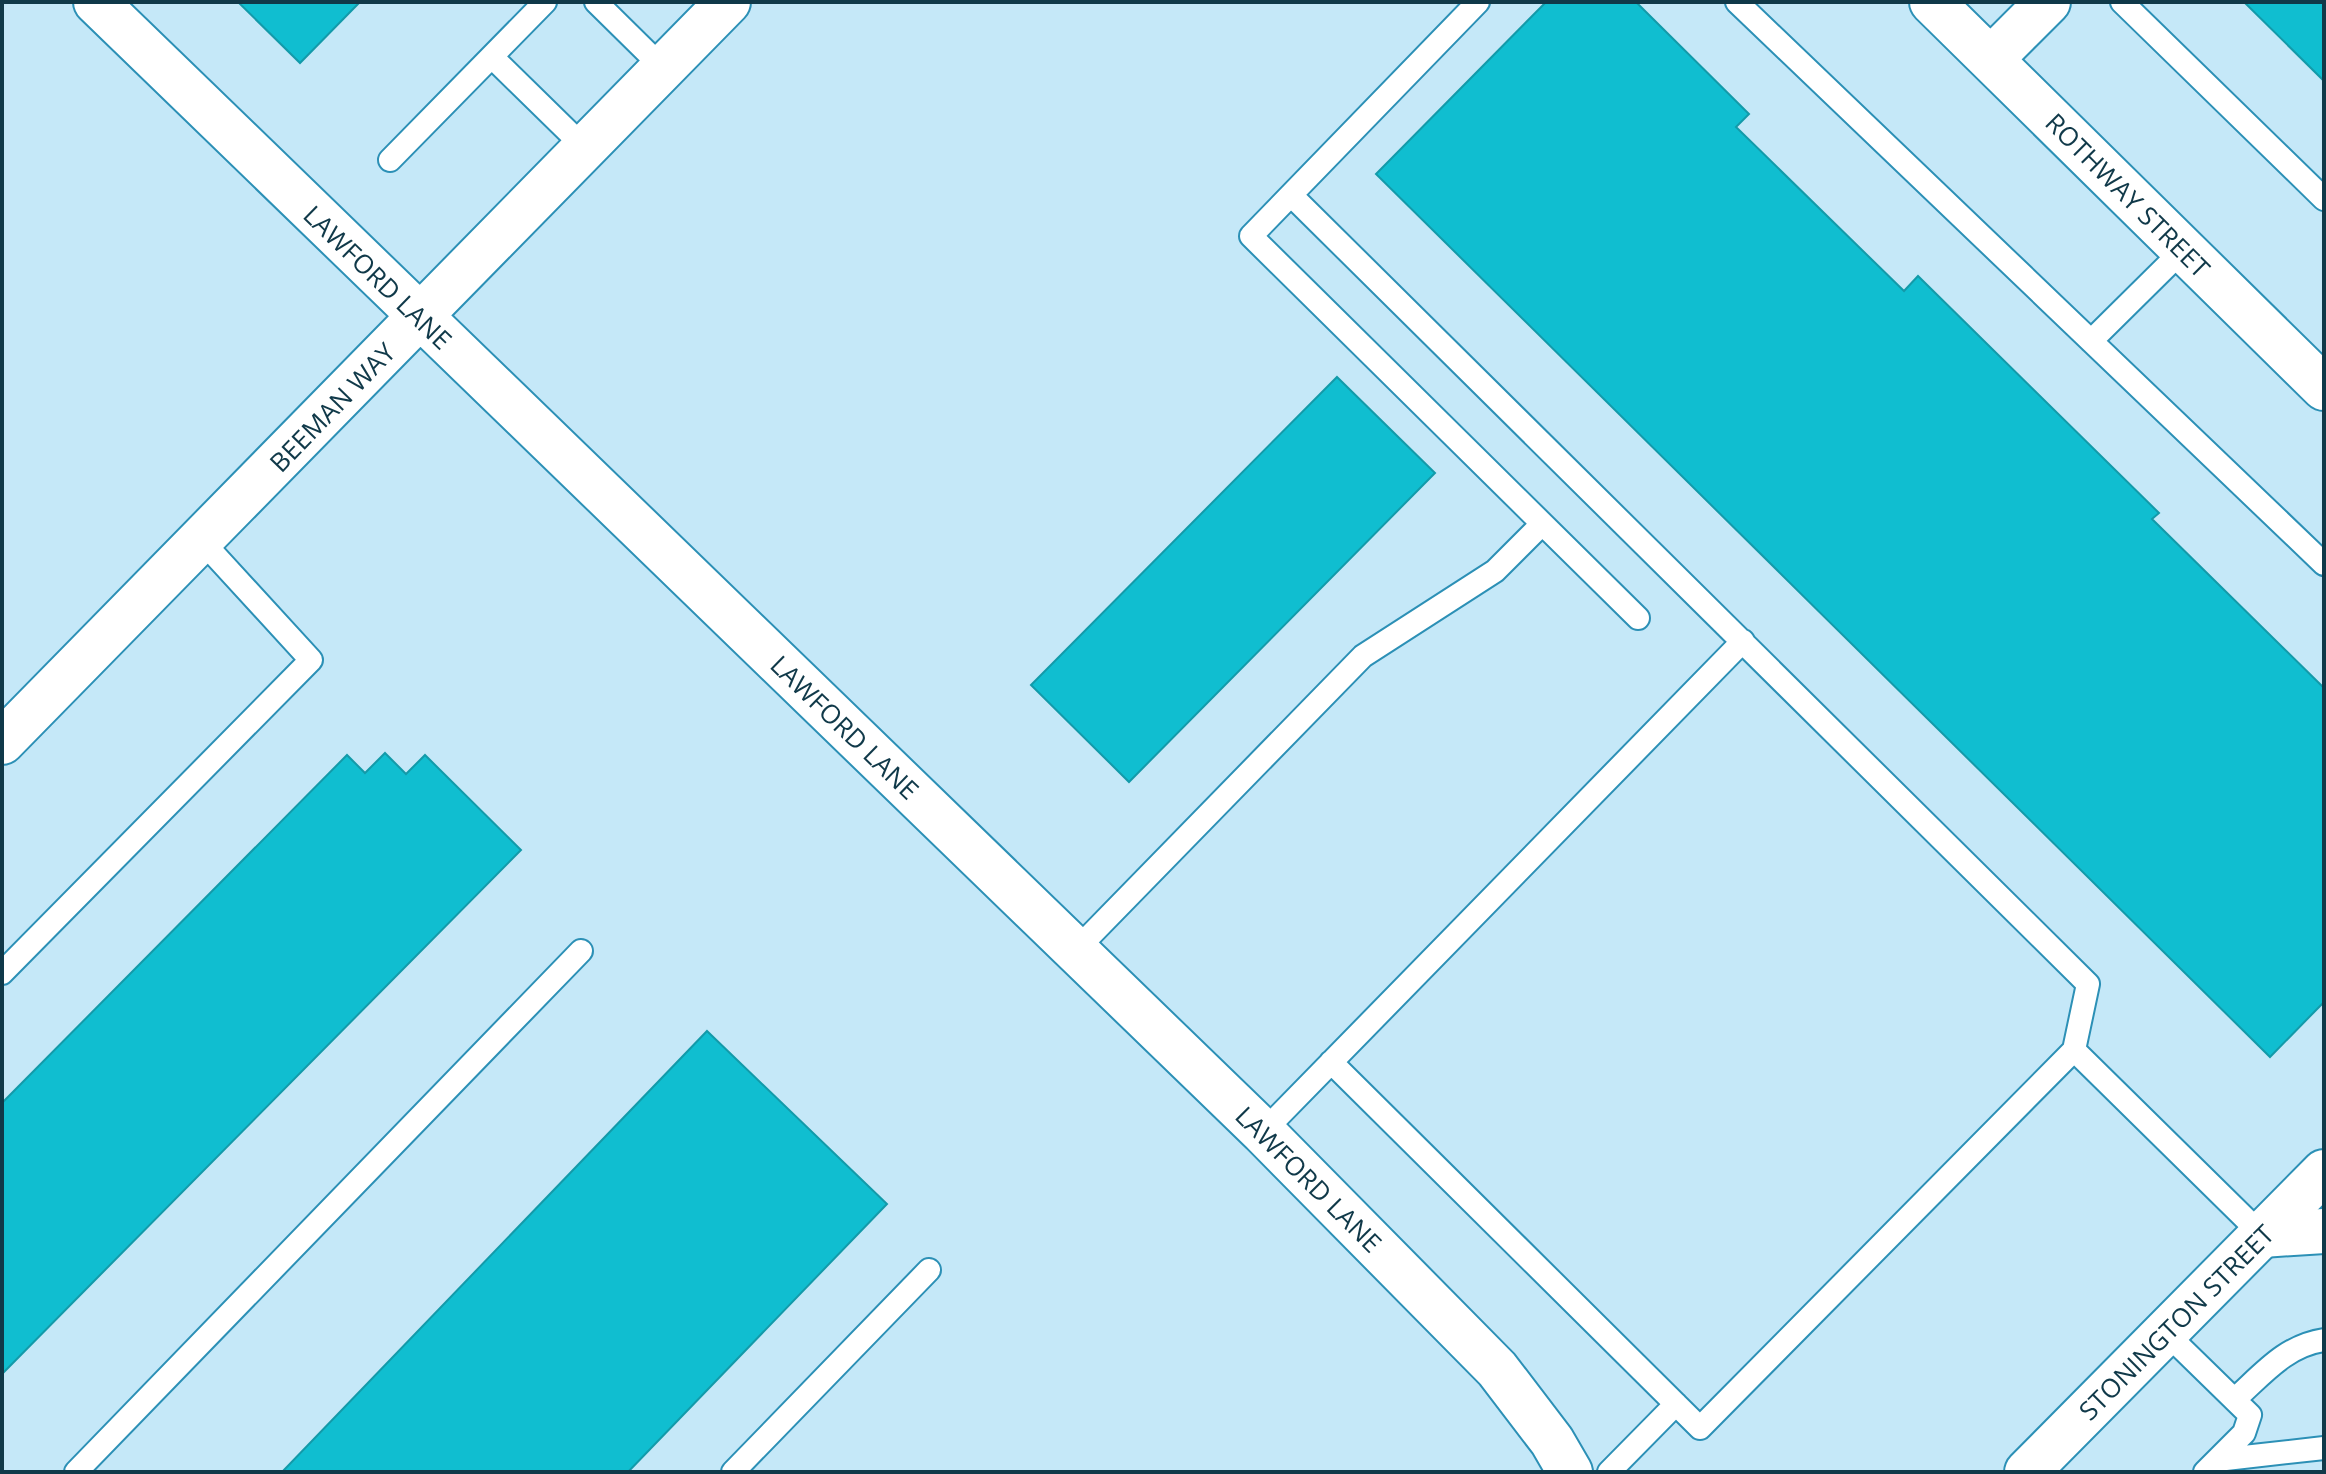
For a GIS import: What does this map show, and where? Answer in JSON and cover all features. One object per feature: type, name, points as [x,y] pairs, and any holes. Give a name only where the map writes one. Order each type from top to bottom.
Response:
[{"type":"street","name":"LAWFORD LANE","points":[[96,2],[1263,1132],[1497,1369],[1552,1441],[1570,1472]]},
{"type":"street","name":"BEEMAN WAY","points":[[2,742],[728,2]]},
{"type":"street","name":"ROTHWAY STREET","points":[[1932,2],[2324,388]]},
{"type":"street","points":[[1991,59],[2048,2]]},
{"type":"street","name":"STONINGTON STREET","points":[[2027,1472],[2324,1172]]},
{"type":"street","points":[[2262,1235],[2324,1231]]},
{"type":"lane","points":[[390,160],[545,2]]},
{"type":"lane","points":[[596,2],[663,68]]},
{"type":"lane","points":[[1737,2],[2324,564]]},
{"type":"lane","points":[[2122,2],[2324,199]]},
{"type":"lane","points":[[1477,3],[1251,236],[1638,618]]},
{"type":"lane","points":[[492,57],[585,148]]},
{"type":"lane","points":[[1291,195],[2088,984],[2074,1050],[1700,1428],[1331,1062]]},
{"type":"lane","points":[[2091,341],[2183,250]]},
{"type":"lane","points":[[1077,949],[1363,656],[1495,571],[1542,524]]},
{"type":"lane","points":[[2,973],[311,660],[201,540]]},
{"type":"lane","points":[[1263,1132],[1743,641]]},
{"type":"lane","points":[[76,1472],[581,951]]},
{"type":"lane","points":[[2074,1050],[2262,1235]]},
{"type":"lane","points":[[733,1472],[929,1270]]},
{"type":"lane","points":[[2166,1333],[2250,1415],[2244,1433],[2211,1466]]},
{"type":"lane","points":[[2235,1399],[2286,1352],[2324,1340]]},
{"type":"lane","points":[[1609,1472],[1676,1404]]},
{"type":"lane","points":[[2211,1466],[2324,1448]]},
{"type":"building","points":[[238,2],[360,2],[300,63]]},
{"type":"building","points":[[1546,2],[1636,2],[1749,114],[1736,127],[1904,291],[1918,276],[2159,513],[2152,519],[2324,688],[2324,1002],[2270,1057],[1376,174]]},
{"type":"building","points":[[2244,2],[2324,2],[2324,81]]},
{"type":"building","points":[[1337,377],[1435,473],[1129,782],[1031,685]]},
{"type":"building","points":[[385,753],[406,774],[425,755],[521,850],[2,1374],[2,1103],[347,755],[365,773]]},
{"type":"building","points":[[707,1031],[887,1204],[628,1472],[282,1472]]}]
